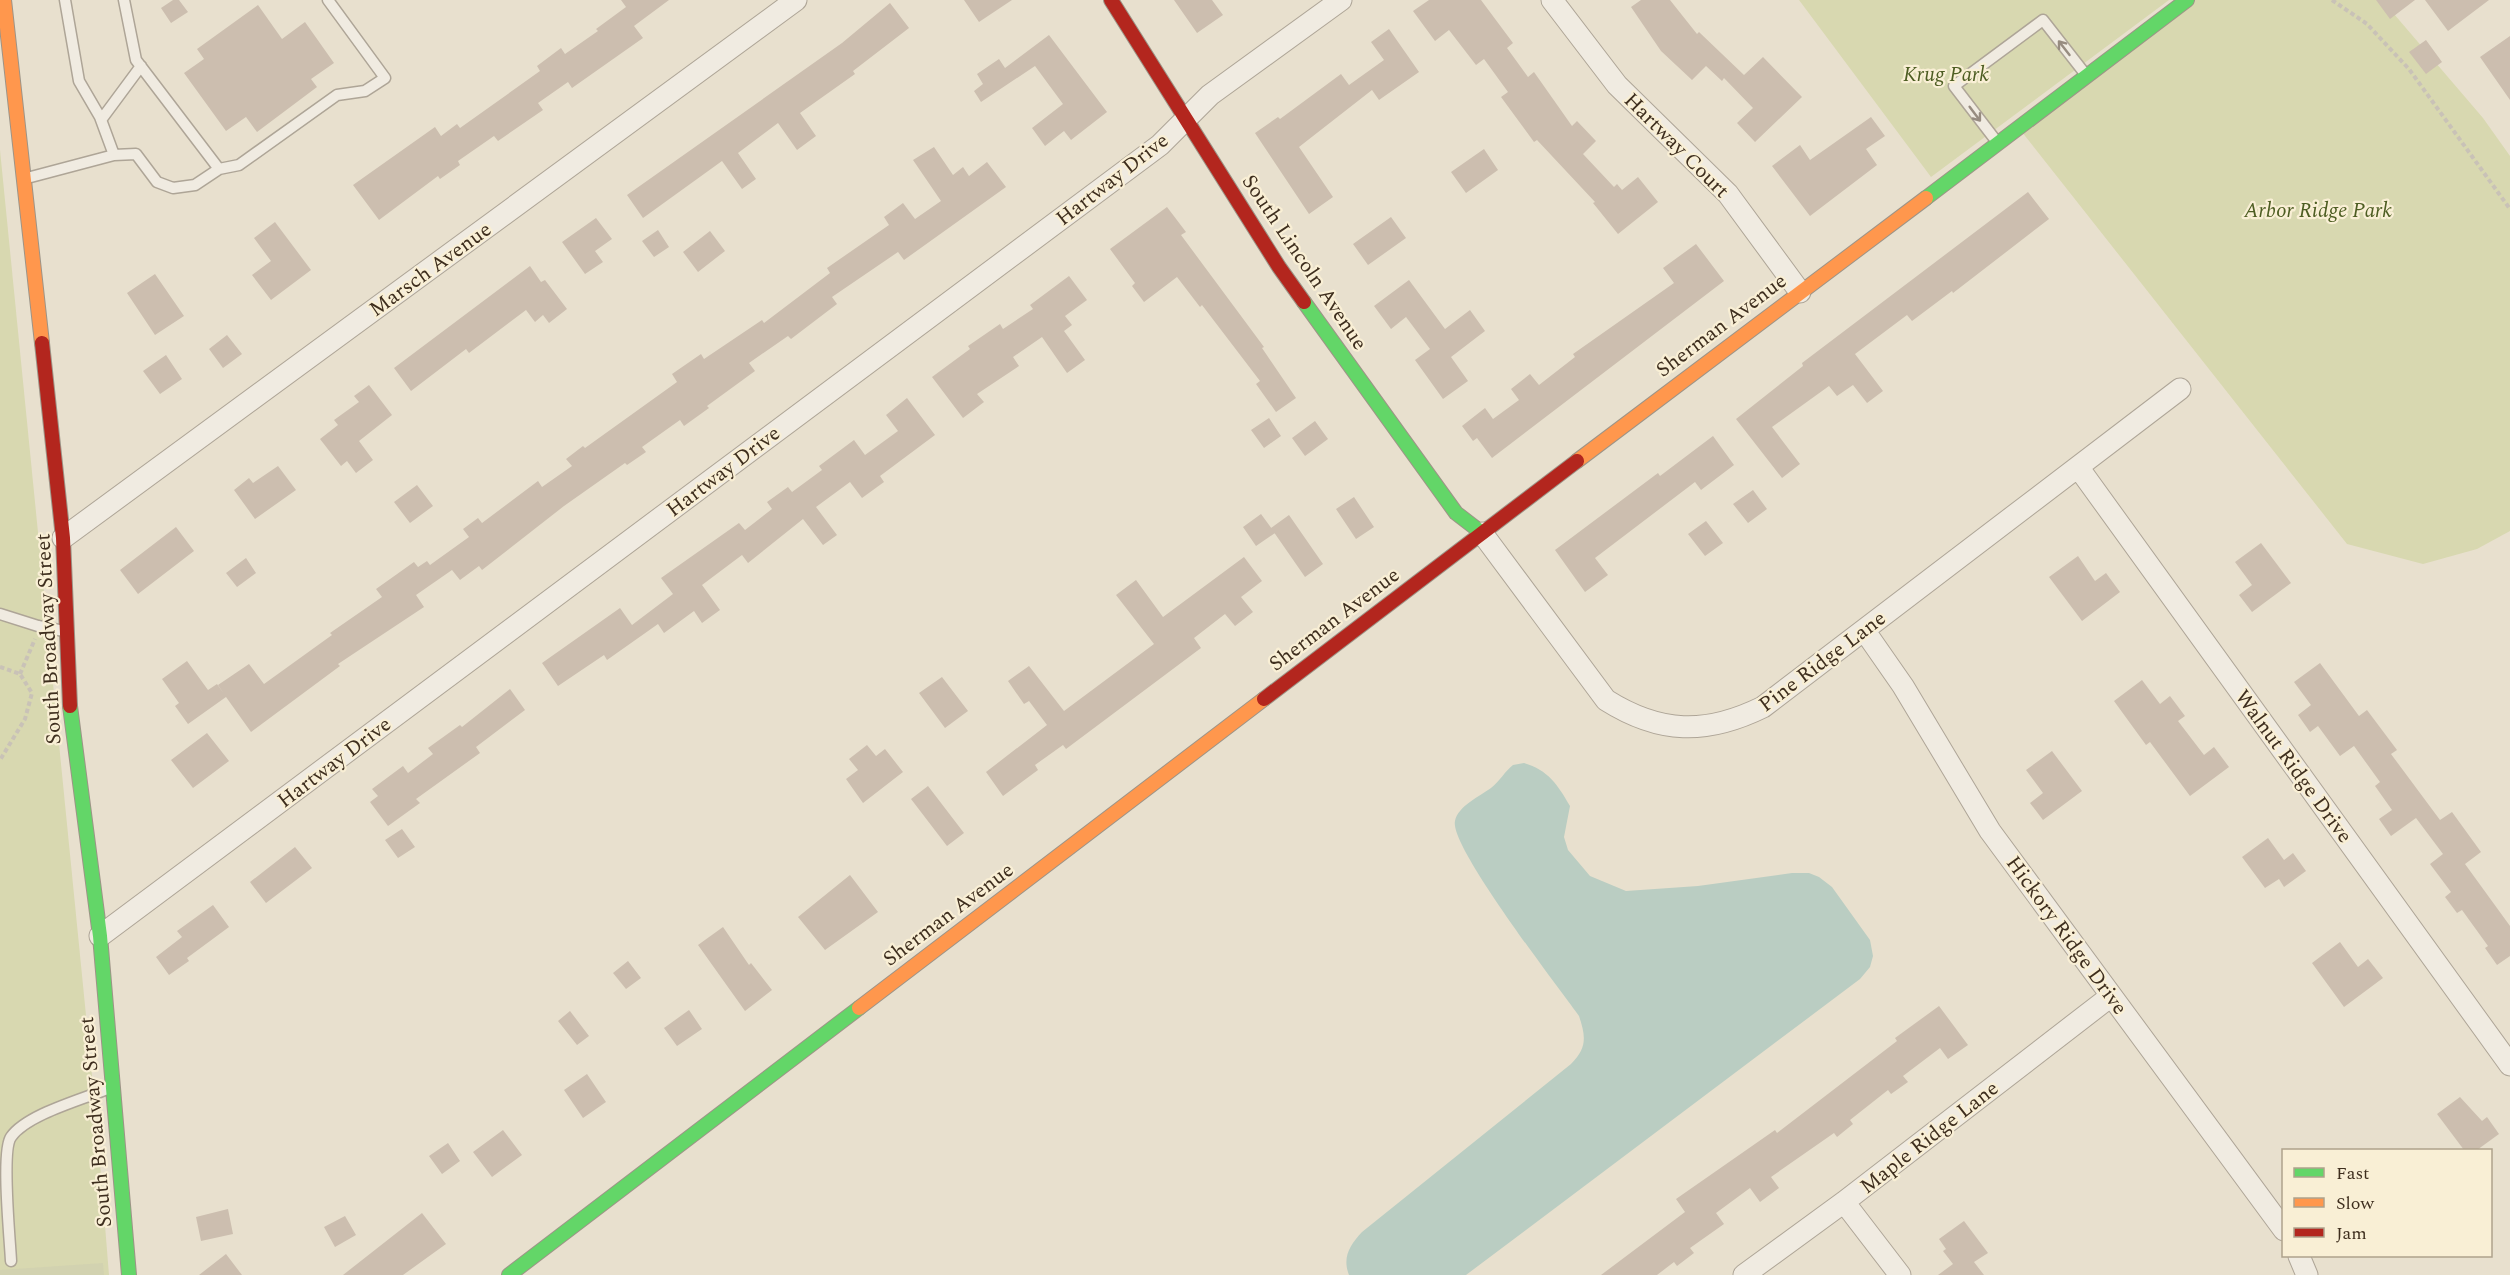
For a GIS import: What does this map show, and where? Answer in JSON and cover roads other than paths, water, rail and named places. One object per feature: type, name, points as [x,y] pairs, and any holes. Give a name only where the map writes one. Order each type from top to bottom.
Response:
[{"type":"street","name":"South Broadway Street","points":[[4,0],[63,538],[70,716],[100,936],[129,1275]]},
{"type":"street","name":"Marsch Avenue","points":[[63,538],[796,0]]},
{"type":"street","name":"South Lincoln Avenue","points":[[1111,0],[1306,304],[1456,513],[1482,533]]},
{"type":"street","name":"Hartway Drive","points":[[100,936],[1160,145],[1210,95],[1341,0]]},
{"type":"street","name":"Hartway Court","points":[[1552,0],[1617,85],[1728,194],[1800,292]]},
{"type":"street","name":"Sherman Avenue","points":[[509,1275],[629,1186],[1482,533],[2187,0]]},
{"type":"street","name":"Pine Ridge Lane","points":[[1482,533],[1606,700],[1630,716],[1665,726],[1699,728],[1719,725],[1755,711],[2180,389]]},
{"type":"street","name":"Walnut Ridge Drive","points":[[2078,467],[2510,1065]]},
{"type":"street","name":"Hickory Ridge Drive","points":[[1864,630],[1903,686],[1990,831],[2282,1229]]},
{"type":"street","name":"Maple Ridge Lane","points":[[1744,1275],[1844,1202],[2111,996]]},
{"type":"street","points":[[1844,1202],[1900,1275]]},
{"type":"street","points":[[2299,1257],[2307,1275]]},
{"type":"lane","points":[[65,0],[80,81],[101,120],[114,155]]},
{"type":"lane","points":[[124,0],[136,60],[219,168]]},
{"type":"lane","points":[[24,179],[114,155],[136,154],[157,182],[173,188],[195,185],[219,168],[239,165],[337,95],[365,91],[385,78],[328,0]]},
{"type":"lane","points":[[1997,143],[1954,86],[2043,20],[2086,75]]},
{"type":"lane","points":[[101,120],[141,66]]},
{"type":"lane","points":[[0,615],[38,627],[67,631]]},
{"type":"lane","points":[[11,1261],[7,1160],[10,1138],[28,1122],[113,1086]]},
{"type":"park label","name":"Krug Park","points":[[1946,74]]},
{"type":"park label","name":"Arbor Ridge Park","points":[[2318,210]]}]
